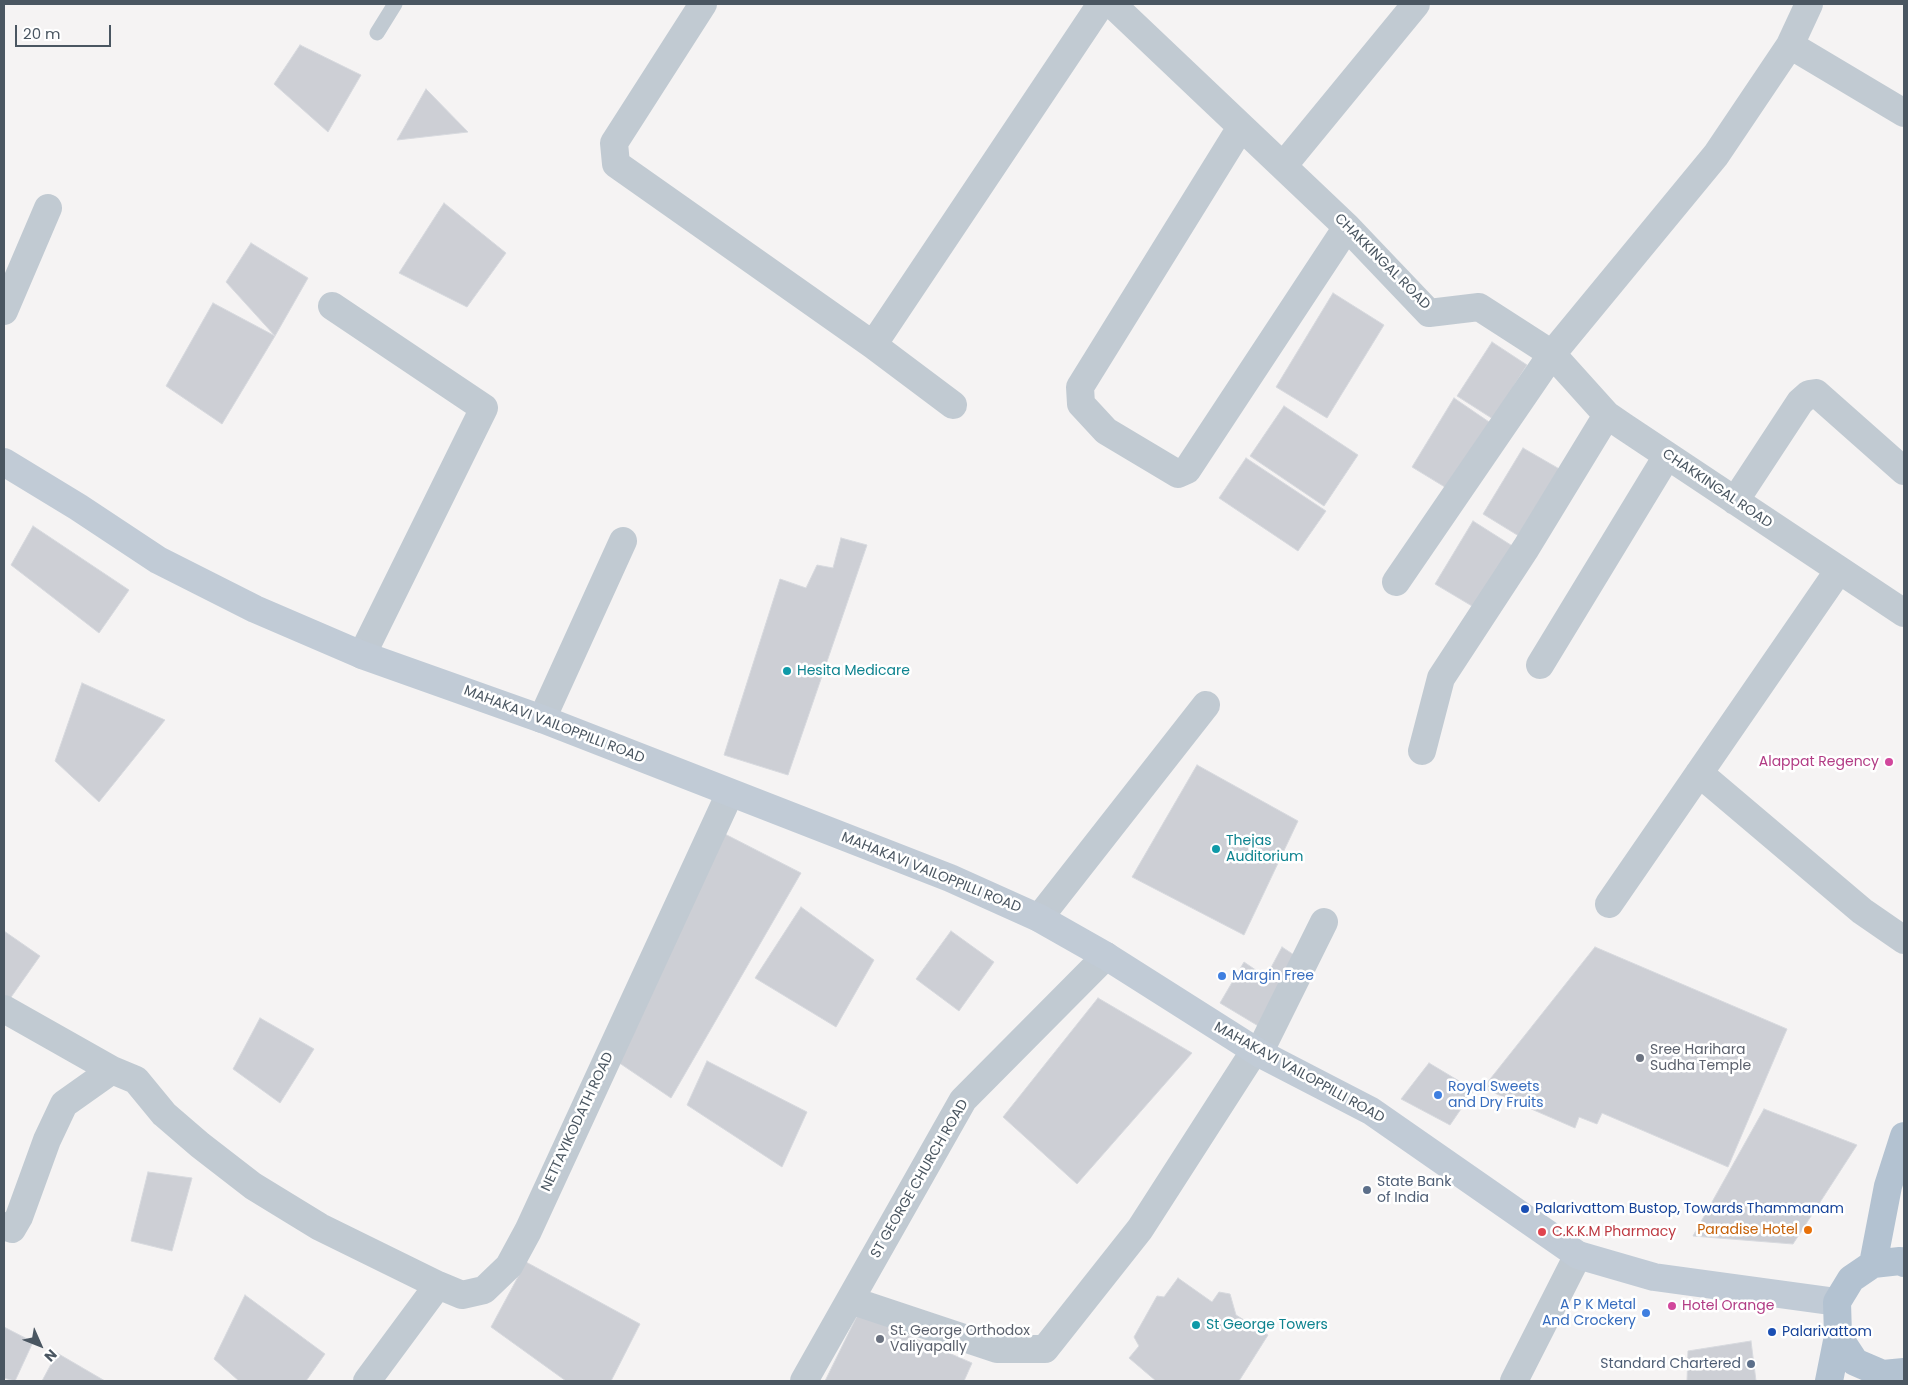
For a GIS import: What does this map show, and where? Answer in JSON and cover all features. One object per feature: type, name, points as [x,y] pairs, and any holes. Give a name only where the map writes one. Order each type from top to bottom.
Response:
[{"type":"main road","name":"MAHAKAVI VAILOPPILLI ROAD","points":[[4,462],[78,507],[158,560],[255,609],[362,655],[542,719],[950,878],[1038,918],[1106,956],[1257,1051],[1371,1111],[1578,1256],[1654,1277],[1837,1302]]},
{"type":"main road","points":[[1873,1264],[1888,1186],[1904,1136]]},
{"type":"main road","points":[[1829,1381],[1838,1336],[1837,1302],[1851,1278],[1873,1264],[1900,1261],[1904,1263]]},
{"type":"main road","points":[[1838,1336],[1855,1362],[1883,1374],[1904,1372]]},
{"type":"street","points":[[704,4],[614,143],[616,164],[873,345],[953,405]]},
{"type":"street","points":[[873,345],[1102,4]]},
{"type":"street","name":"CHAKKINGAL ROAD","points":[[1112,4],[1347,227],[1428,313],[1479,307],[1552,354],[1607,415],[1904,613]]},
{"type":"street","points":[[1282,166],[1416,4]]},
{"type":"street","points":[[1396,582],[1552,354],[1716,156],[1790,45],[1809,4]]},
{"type":"street","points":[[1790,45],[1904,113]]},
{"type":"street","points":[[1241,127],[1080,387],[1080,404],[1106,431],[1178,474],[1187,470],[1347,227]]},
{"type":"street","points":[[4,311],[48,208]]},
{"type":"street","points":[[332,306],[484,408],[362,655]]},
{"type":"street","points":[[1735,501],[1800,402],[1809,394],[1816,393],[1904,471]]},
{"type":"street","points":[[1422,751],[1441,678],[1526,548],[1607,415]]},
{"type":"street","points":[[1540,665],[1667,456]]},
{"type":"street","points":[[542,719],[623,541]]},
{"type":"street","points":[[1609,904],[1839,570]]},
{"type":"street","points":[[1038,918],[1206,705]]},
{"type":"street","points":[[1699,773],[1862,911],[1904,940]]},
{"type":"street","name":"NETTAYIKODATH ROAD","points":[[4,1009],[112,1070],[136,1080],[164,1114],[200,1145],[253,1186],[320,1227],[462,1295],[484,1290],[509,1266],[528,1231],[730,793]]},
{"type":"street","points":[[850,1300],[997,1348],[1045,1349],[1140,1229],[1257,1051],[1324,922]]},
{"type":"street","name":"ST GEORGE CHURCH ROAD","points":[[804,1381],[963,1100],[1106,956]]},
{"type":"street","points":[[7,1234],[19,1217],[47,1140],[64,1104],[112,1070]]},
{"type":"street","points":[[1514,1381],[1578,1256]]},
{"type":"street","points":[[367,1381],[438,1285]]},
{"type":"lane","points":[[377,33],[395,4]]},
{"type":"building","points":[[300,45],[361,75],[328,132],[274,84]]},
{"type":"building","points":[[426,89],[468,132],[397,140]]},
{"type":"building","points":[[444,203],[506,253],[467,307],[399,273]]},
{"type":"building","points":[[251,243],[308,278],[275,336],[226,282]]},
{"type":"building","points":[[1333,293],[1384,325],[1327,418],[1276,387]]},
{"type":"building","points":[[213,303],[275,336],[222,424],[166,386]]},
{"type":"building","points":[[1492,342],[1527,365],[1493,419],[1457,396]]},
{"type":"building","points":[[1454,398],[1495,426],[1453,492],[1412,467]]},
{"type":"building","points":[[1284,406],[1358,455],[1324,506],[1250,456]]},
{"type":"building","points":[[1523,448],[1568,474],[1527,541],[1483,514]]},
{"type":"building","points":[[1246,458],[1326,511],[1298,551],[1219,498]]},
{"type":"building","points":[[1473,521],[1514,547],[1477,609],[1435,584]]},
{"type":"building","points":[[33,526],[129,590],[99,633],[11,565]]},
{"type":"building","name":"Hesita Medicare","points":[[841,538],[867,545],[788,775],[724,755],[780,579],[806,588],[817,565],[833,568]]},
{"type":"building","points":[[82,683],[165,720],[99,802],[55,761]]},
{"type":"building","name":"Thejas Auditorium","points":[[1197,765],[1298,821],[1244,935],[1132,877]]},
{"type":"building","points":[[721,832],[801,873],[671,1098],[615,1060]]},
{"type":"building","points":[[801,907],[874,960],[836,1027],[755,978]]},
{"type":"building","points":[[4,931],[40,956],[9,1000],[4,996]]},
{"type":"building","points":[[951,931],[994,962],[959,1011],[916,979]]},
{"type":"building","points":[[1282,947],[1297,957],[1260,1027],[1220,1003],[1244,962],[1266,977]]},
{"type":"building","name":"Sree Harihara Sudha Temple","points":[[1595,947],[1787,1029],[1728,1167],[1602,1113],[1597,1124],[1579,1117],[1575,1128],[1483,1088]]},
{"type":"building","points":[[1098,998],[1192,1053],[1077,1184],[1003,1117]]},
{"type":"building","points":[[260,1018],[314,1049],[280,1103],[233,1069]]},
{"type":"building","points":[[707,1061],[807,1112],[782,1167],[687,1105]]},
{"type":"building","name":"Royal Sweets and Dry Fruits","points":[[1429,1063],[1474,1090],[1450,1125],[1401,1099]]},
{"type":"building","points":[[1764,1109],[1857,1145],[1793,1244],[1693,1236]]},
{"type":"building","points":[[148,1172],[192,1178],[172,1251],[131,1241]]},
{"type":"building","points":[[526,1262],[640,1324],[611,1381],[566,1381],[491,1327]]},
{"type":"building","name":"St George Towers","points":[[1178,1278],[1212,1302],[1219,1292],[1230,1294],[1236,1315],[1268,1335],[1239,1381],[1156,1381],[1129,1358],[1139,1346],[1134,1337],[1157,1296],[1164,1297]]},
{"type":"building","points":[[245,1295],[325,1354],[306,1381],[239,1381],[214,1359]]},
{"type":"building","name":"St. George Orthodox Valiyapally","points":[[858,1314],[972,1363],[964,1381],[825,1381]]},
{"type":"building","points":[[4,1327],[33,1342],[15,1381],[4,1378]]},
{"type":"building","points":[[1751,1341],[1756,1381],[1687,1381],[1688,1351]]},
{"type":"building","points":[[57,1353],[105,1381],[42,1381]]},
{"type":"place","name":"Hesita Medicare","points":[[787,671]]},
{"type":"place","name":"Alappat Regency","points":[[1889,762]]},
{"type":"place","name":"Thejas Auditorium","points":[[1216,849]]},
{"type":"place","name":"Margin Free","points":[[1222,976]]},
{"type":"place","name":"Sree Harihara Sudha Temple","points":[[1640,1058]]},
{"type":"place","name":"Royal Sweets and Dry Fruits","points":[[1438,1095]]},
{"type":"place","name":"State Bank of India","points":[[1367,1190]]},
{"type":"place","name":"Palarivattom Bustop, Towards Thammanam","points":[[1525,1209]]},
{"type":"place","name":"Paradise Hotel","points":[[1808,1230]]},
{"type":"place","name":"C.K.K.M Pharmacy","points":[[1542,1232]]},
{"type":"place","name":"Hotel Orange","points":[[1672,1306]]},
{"type":"place","name":"A P K Metal And Crockery","points":[[1646,1313]]},
{"type":"place","name":"St George Towers","points":[[1196,1325]]},
{"type":"place","name":"Palarivattom","points":[[1772,1332]]},
{"type":"place","name":"St. George Orthodox Valiyapally","points":[[880,1339]]},
{"type":"place","name":"Standard Chartered","points":[[1751,1364]]}]
